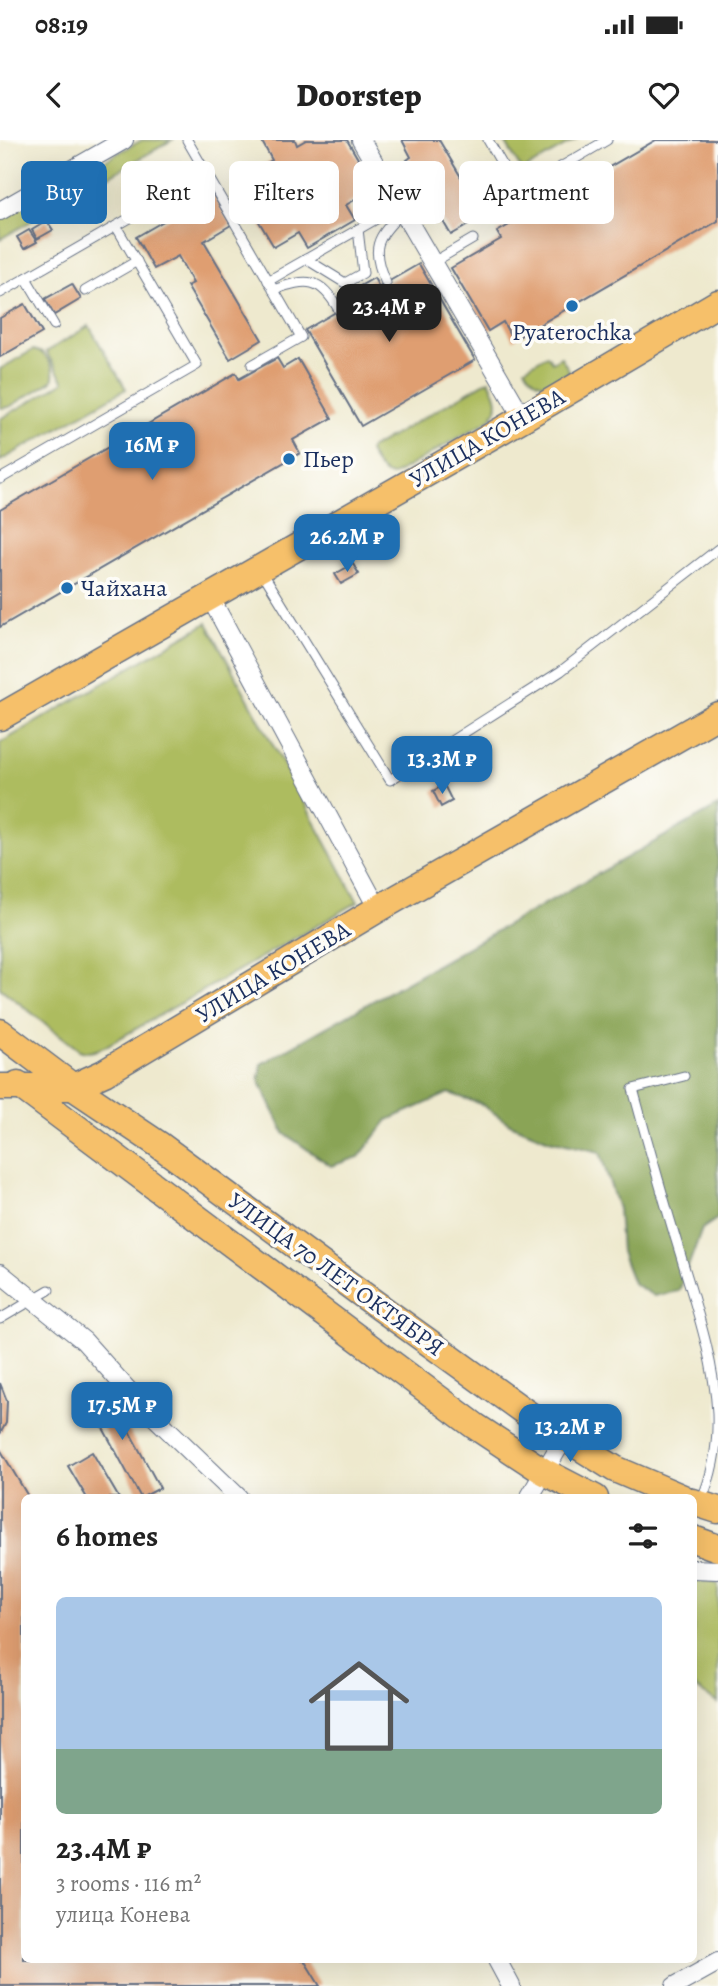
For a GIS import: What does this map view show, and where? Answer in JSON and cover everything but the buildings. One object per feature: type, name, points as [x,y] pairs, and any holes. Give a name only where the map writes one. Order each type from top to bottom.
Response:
[{"type":"main road","name":"УЛИЦА КОНЕВА","points":[[0,717],[523,418],[718,303]]},
{"type":"main road","name":"УЛИЦА КОНЕВА","points":[[11,1087],[72,1087],[104,1073],[378,909],[718,715]]},
{"type":"main road","name":"УЛИЦА 70 ЛЕТ ОКТЯБРЯ","points":[[0,1032],[72,1087],[158,1144],[359,1293],[564,1438],[615,1469],[674,1494]]},
{"type":"main road","name":"УЛИЦА 70 ЛЕТ ОКТЯБРЯ","points":[[0,1070],[11,1087],[475,1426],[543,1471],[587,1494]]},
{"type":"main road","points":[[697,1540],[718,1548]]},
{"type":"street","points":[[0,212],[124,140]]},
{"type":"street","points":[[361,140],[373,161]]},
{"type":"street","points":[[410,224],[523,418]]},
{"type":"street","points":[[210,597],[378,909]]},
{"type":"street","points":[[0,1273],[41,1295],[135,1398],[235,1494]]},
{"type":"street","points":[[531,1494],[564,1438]]},
{"type":"street","points":[[697,1569],[718,1570]]},
{"type":"street","points":[[678,1985],[718,1962]]},
{"type":"street","points":[[499,1963],[511,1986]]},
{"type":"lane","points":[[187,140],[199,161]]},
{"type":"lane","points":[[488,140],[519,192],[607,140]]},
{"type":"lane","points":[[215,189],[301,337],[252,365]]},
{"type":"lane","points":[[0,293],[121,223]]},
{"type":"lane","points":[[271,285],[306,259],[369,224]]},
{"type":"lane","points":[[386,283],[377,265],[376,253],[381,236],[390,224]]},
{"type":"lane","points":[[0,479],[197,365],[116,226]]},
{"type":"lane","points":[[306,259],[345,284],[363,273],[358,229]]},
{"type":"lane","points":[[432,262],[473,239]]},
{"type":"lane","points":[[85,291],[137,261]]},
{"type":"lane","points":[[26,278],[54,325]]},
{"type":"lane","points":[[271,285],[306,282],[318,285],[329,293],[339,310]]},
{"type":"lane","points":[[260,568],[390,780],[561,671],[718,549]]},
{"type":"lane","points":[[684,1076],[633,1089],[692,1294],[710,1367],[717,1413],[716,1448],[707,1487],[698,1504]]},
{"type":"lane","points":[[0,1319],[41,1295]]},
{"type":"green space","points":[[142,140],[172,140],[136,161],[121,161],[121,169],[107,177],[107,161],[104,161]]},
{"type":"green space","points":[[504,140],[575,140],[539,161],[516,161]]},
{"type":"green space","points":[[21,207],[21,224],[26,224],[0,239],[0,219]]},
{"type":"green space","points":[[89,326],[126,389],[0,461],[0,419],[64,382],[46,352]]},
{"type":"green space","points":[[33,350],[42,353],[50,362],[53,370],[52,381],[9,407],[0,408],[0,369]]},
{"type":"green space","points":[[547,355],[552,362],[561,357],[570,372],[545,384],[535,381],[525,368]]},
{"type":"green space","points":[[489,380],[497,405],[489,420],[392,476],[378,467],[369,452],[370,449]]},
{"type":"green space","points":[[207,623],[358,902],[104,1047],[92,1052],[82,1051],[0,988],[0,743]]},
{"type":"green space","points":[[718,806],[718,1218],[702,1229],[679,1291],[654,1296],[633,1283],[621,1252],[618,1209],[600,1152],[549,1140],[510,1124],[481,1104],[449,1093],[388,1120],[359,1157],[331,1166],[284,1133],[259,1080],[261,1064]]},
{"type":"green space","points":[[697,1581],[718,1584],[718,1704],[697,1688]]},
{"type":"place","name":"Pyaterochka","points":[[572,306]]},
{"type":"place","name":"Пьер","points":[[289,459]]},
{"type":"place","name":"Чайхана","points":[[67,588]]}]
